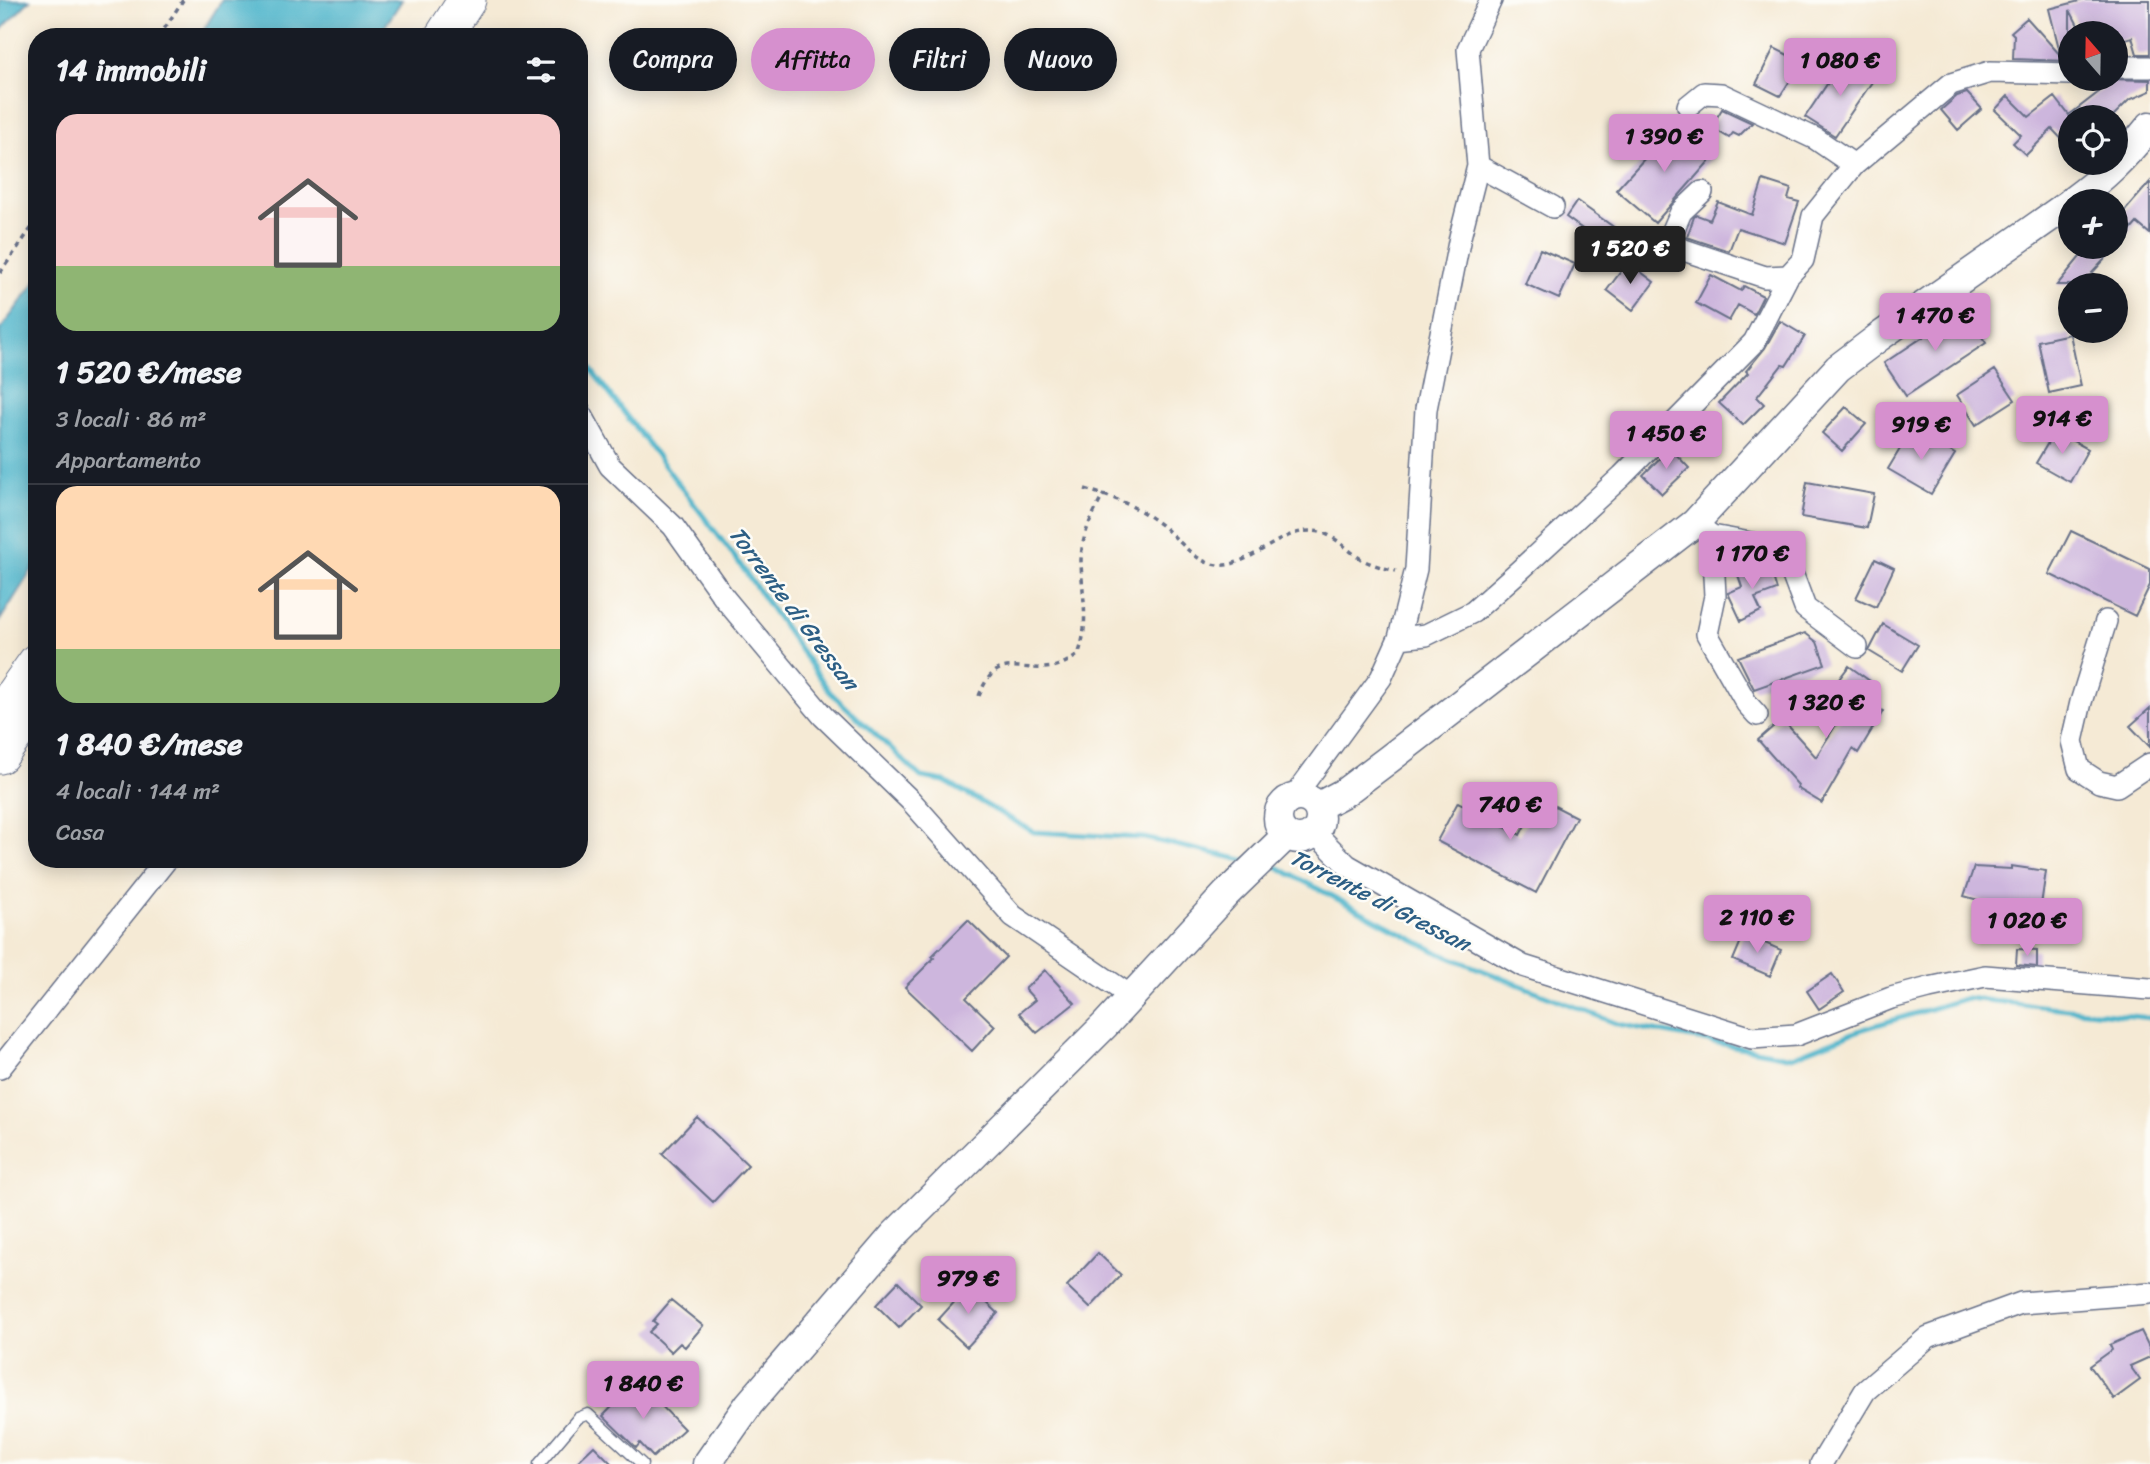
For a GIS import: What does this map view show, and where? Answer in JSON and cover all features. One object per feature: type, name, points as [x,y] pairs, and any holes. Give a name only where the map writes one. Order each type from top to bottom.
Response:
[{"type":"highway","points":[[449,28],[467,0]]},
{"type":"highway","points":[[476,28],[494,0]]},
{"type":"highway","points":[[0,714],[28,675]]},
{"type":"highway","points":[[0,755],[28,716]]},
{"type":"main road","points":[[2089,189],[2105,177],[2150,126]]},
{"type":"main road","points":[[708,1464],[749,1404],[894,1235],[1132,997],[1226,894],[1303,818],[1345,792],[1704,529],[1838,368],[2058,211]]},
{"type":"street","points":[[1492,0],[1468,49],[1478,166],[1460,237],[1426,409],[1416,569],[1398,638],[1381,678],[1303,818],[1347,865],[1523,966],[1752,1038],[1796,1035],[1891,998],[1986,976],[2150,989]]},
{"type":"street","points":[[2128,67],[2150,67]]},
{"type":"street","points":[[1398,638],[1426,635],[1473,611],[1570,524],[1754,342],[1788,276],[1802,260],[1813,216],[1854,165],[1951,84],[1990,72],[2058,74]]},
{"type":"street","points":[[1688,106],[1704,93],[1721,94],[1816,139],[1854,165]]},
{"type":"street","points":[[1478,166],[1553,207]]},
{"type":"street","points":[[1702,192],[1681,212],[1671,235],[1678,248],[1765,277],[1788,276]]},
{"type":"street","points":[[588,426],[610,466],[673,526],[725,599],[823,716],[911,802],[1013,916],[1132,997]]},
{"type":"street","points":[[1757,715],[1747,704],[1707,634],[1715,596],[1704,529],[1783,549],[1804,608],[1857,648]]},
{"type":"street","points":[[2106,621],[2072,741],[2079,769],[2099,782],[2117,786],[2150,764]]},
{"type":"street","points":[[0,1068],[160,868]]},
{"type":"street","points":[[1821,1464],[1866,1391],[1928,1337],[2021,1303],[2150,1293]]},
{"type":"lane","points":[[539,1464],[578,1418],[588,1414],[642,1464]]},
{"type":"path","points":[[165,28],[183,0]]},
{"type":"path","points":[[0,273],[28,233]]},
{"type":"path","points":[[1085,489],[1124,500],[1157,522],[1202,561],[1215,565],[1243,559],[1294,533],[1309,530],[1326,532],[1362,559],[1377,566],[1397,571],[1416,569]]},
{"type":"path","points":[[979,696],[986,679],[995,671],[1013,666],[1054,667],[1078,655],[1085,639],[1083,549],[1087,526],[1104,494]]},
{"type":"water","points":[[0,0],[30,0],[0,31]]},
{"type":"water","points":[[222,0],[402,0],[384,28],[205,28]]},
{"type":"water","points":[[28,292],[28,576],[0,620],[0,330]]},
{"type":"building","points":[[2083,0],[2150,0],[2150,54],[2137,54],[2132,37],[2128,38],[2128,21],[2076,21],[2070,10],[2070,21],[2058,21],[2058,44],[2049,9]]},
{"type":"building","points":[[2027,18],[2058,53],[2058,61],[2013,59],[2014,35],[2011,32]]},
{"type":"building","points":[[1774,48],[1802,62],[1780,96],[1756,84]]},
{"type":"building","points":[[1844,59],[1874,79],[1835,136],[1805,117]]},
{"type":"building","points":[[2128,80],[2150,80],[2150,91],[2124,105],[2082,105],[2100,91],[2128,91]]},
{"type":"building","points":[[1967,93],[1982,109],[1958,130],[1941,110],[1957,96]]},
{"type":"building","points":[[2008,96],[2029,117],[2055,97],[2061,105],[2058,105],[2058,135],[2052,129],[2026,155],[2013,143],[2021,135],[1995,110]]},
{"type":"building","points":[[1722,109],[1752,123],[1739,136],[1733,133],[1729,138],[1711,127]]},
{"type":"building","points":[[1675,125],[1711,159],[1655,223],[1616,190]]},
{"type":"building","points":[[1763,180],[1791,189],[1788,199],[1799,202],[1785,243],[1738,228],[1729,251],[1687,237],[1694,217],[1697,215],[1710,220],[1718,202],[1752,215]]},
{"type":"building","points":[[2150,182],[2150,234],[2137,223],[2128,233],[2128,207]]},
{"type":"building","points":[[1577,201],[1615,228],[1603,244],[1566,217]]},
{"type":"building","points":[[1540,249],[1575,264],[1559,299],[1525,284]]},
{"type":"building","points":[[2078,259],[2105,259],[2092,273],[2067,273]]},
{"type":"building","points":[[1628,262],[1654,282],[1633,310],[1607,290]]},
{"type":"building","points":[[1711,275],[1741,291],[1744,286],[1763,296],[1754,314],[1738,305],[1729,321],[1696,303]]},
{"type":"building","points":[[1964,310],[1986,343],[1906,396],[1884,363]]},
{"type":"building","points":[[1780,321],[1805,336],[1786,366],[1782,365],[1757,397],[1764,404],[1743,425],[1719,403],[1748,373],[1746,371],[1765,348]]},
{"type":"building","points":[[2058,337],[2058,343],[2072,343],[2081,386],[2049,393],[2038,341]]},
{"type":"building","points":[[1995,370],[2015,400],[1976,425],[1957,395]]},
{"type":"building","points":[[1846,407],[1866,424],[1842,451],[1822,433]]},
{"type":"building","points":[[1912,429],[1955,454],[1931,494],[1888,469]]},
{"type":"building","points":[[2055,431],[2088,449],[2070,482],[2036,463]]},
{"type":"building","points":[[1670,448],[1689,468],[1662,494],[1643,475]]},
{"type":"building","points":[[1807,482],[1874,494],[1867,528],[1801,517]]},
{"type":"building","points":[[2071,531],[2150,569],[2150,585],[2135,616],[2049,574]]},
{"type":"building","points":[[1875,559],[1894,568],[1876,607],[1856,598]]},
{"type":"building","points":[[1769,564],[1777,590],[1755,598],[1761,611],[1741,621],[1728,593],[1742,587],[1738,575]]},
{"type":"building","points":[[1883,624],[1918,645],[1902,671],[1869,651]]},
{"type":"building","points":[[1805,633],[1817,642],[1825,664],[1754,689],[1738,657]]},
{"type":"building","points":[[1849,666],[1874,684],[1863,699],[1883,711],[1858,753],[1853,749],[1822,803],[1797,788],[1798,785],[1758,740],[1782,719],[1816,757],[1851,700],[1833,687]]},
{"type":"building","points":[[2150,708],[2150,747],[2130,726]]},
{"type":"building","points":[[1539,798],[1576,817],[1536,893],[1437,841],[1458,802],[1520,835]]},
{"type":"building","points":[[2011,866],[2046,871],[2040,912],[2010,909],[1964,896],[1974,867],[2011,869]]},
{"type":"building","points":[[968,920],[1006,957],[966,998],[995,1026],[972,1051],[905,987]]},
{"type":"building","points":[[1744,934],[1781,950],[1770,976],[1733,960]]},
{"type":"building","points":[[2017,949],[2037,950],[2037,967],[2016,965]]},
{"type":"building","points":[[1045,970],[1075,1003],[1037,1033],[1019,1013],[1035,1000],[1025,989]]},
{"type":"building","points":[[1832,974],[1844,992],[1819,1009],[1807,991]]},
{"type":"building","points":[[697,1117],[748,1165],[713,1202],[662,1154]]},
{"type":"building","points":[[1098,1253],[1121,1275],[1090,1308],[1067,1286]]},
{"type":"building","points":[[898,1282],[921,1305],[899,1328],[876,1305]]},
{"type":"building","points":[[969,1286],[998,1313],[967,1347],[938,1320]]},
{"type":"building","points":[[671,1300],[703,1326],[685,1347],[680,1343],[671,1352],[649,1332],[657,1324],[653,1321]]},
{"type":"building","points":[[2141,1331],[2150,1349],[2150,1357],[2130,1366],[2140,1380],[2114,1399],[2090,1366],[2112,1350],[2110,1345]]},
{"type":"building","points":[[634,1384],[648,1399],[652,1396],[684,1429],[653,1457],[640,1443],[636,1448],[603,1416]]},
{"type":"building","points":[[594,1446],[612,1464],[575,1464]]},
{"type":"waterway","name":"Torrente di Gressan","points":[[588,366],[737,560],[830,692],[921,777],[944,781],[1034,832],[1144,838],[1248,861]]},
{"type":"waterway","name":"Torrente di Gressan","points":[[1268,865],[1279,868],[1439,953],[1618,1024],[1792,1057],[1863,1029],[1967,998],[2150,1018]]}]
